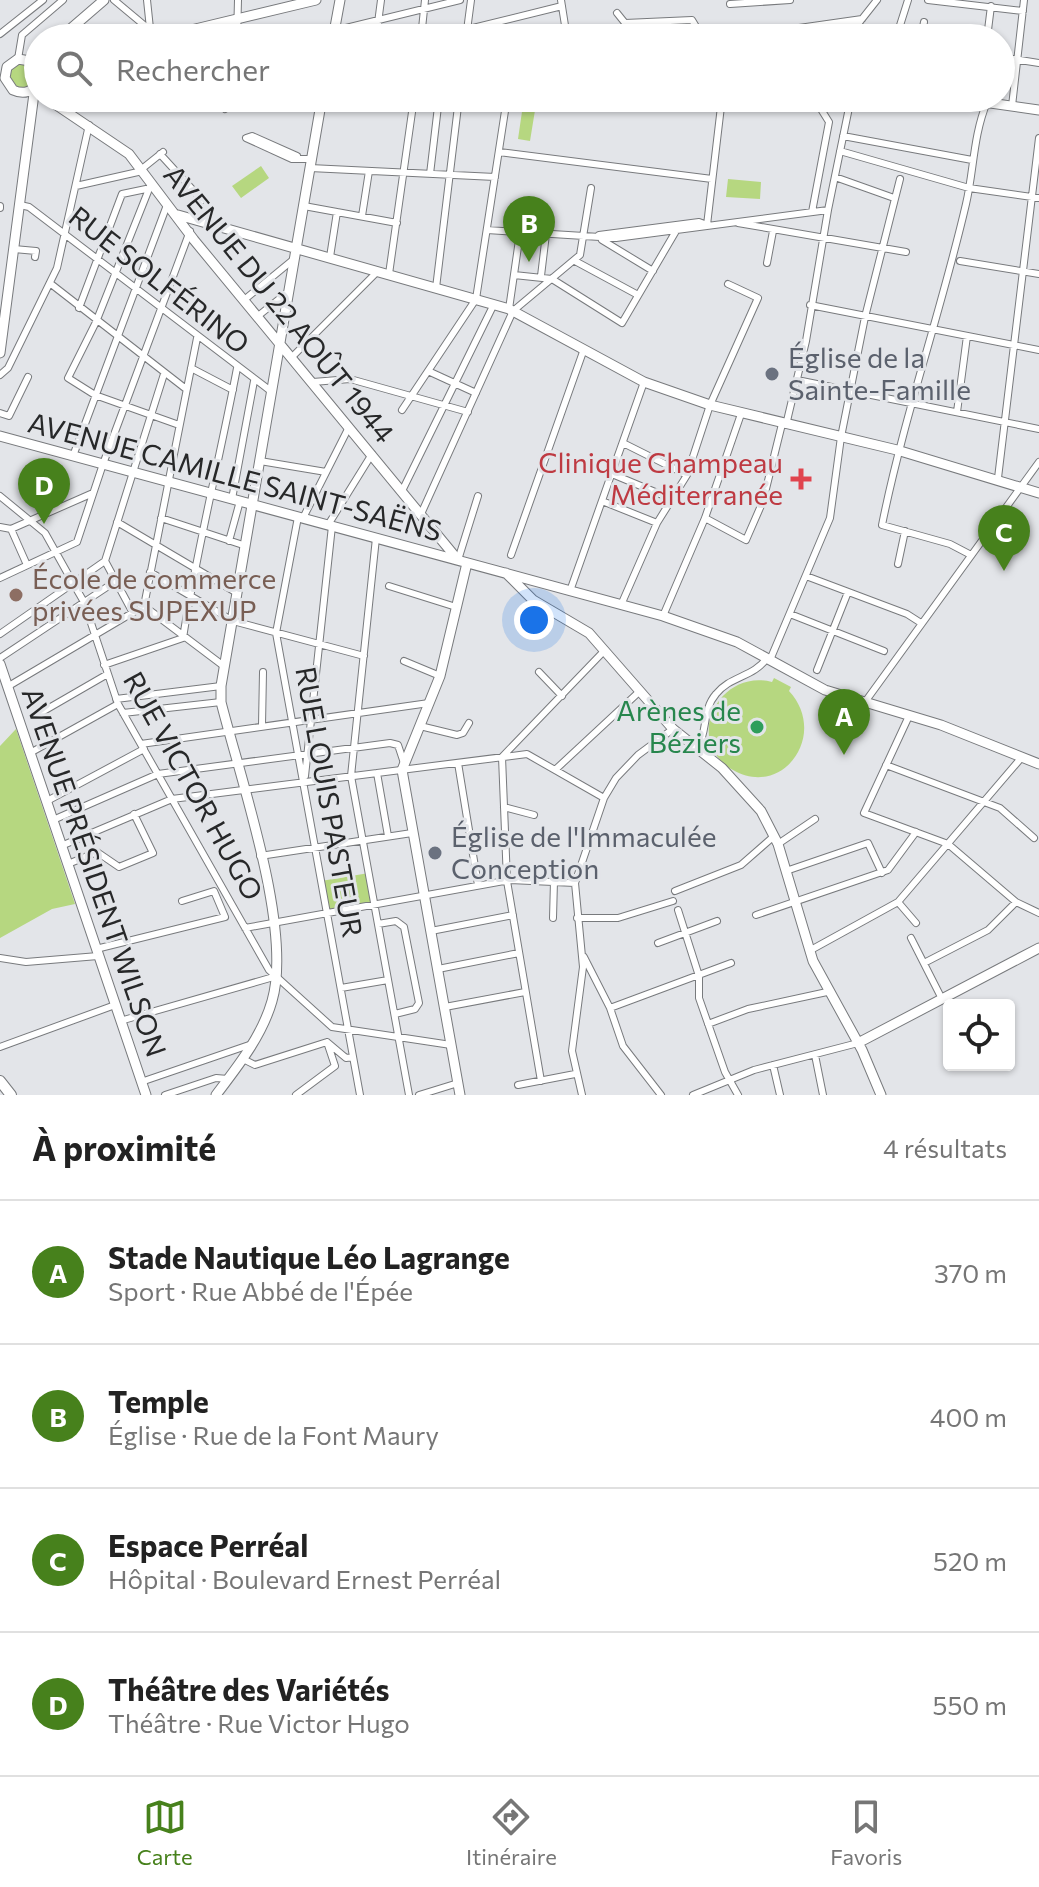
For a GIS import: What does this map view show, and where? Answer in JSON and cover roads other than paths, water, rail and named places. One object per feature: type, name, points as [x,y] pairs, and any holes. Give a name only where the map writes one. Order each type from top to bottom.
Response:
[{"type":"main road","points":[[76,24],[104,0]]},
{"type":"main road","points":[[221,24],[274,5],[316,0]]},
{"type":"main road","points":[[336,24],[340,0]]},
{"type":"main road","points":[[23,93],[13,90],[2,76],[18,59],[24,61]]},
{"type":"main road","points":[[1015,106],[1039,110]]},
{"type":"main road","points":[[0,353],[33,112]]},
{"type":"main road","name":"AVENUE DU 22 AOÛT 1944","points":[[68,112],[122,147],[142,170],[149,186],[168,202],[244,300],[463,562]]},
{"type":"main road","points":[[216,1095],[252,1044],[270,1007],[277,976],[275,922],[221,702],[221,686],[320,112]]},
{"type":"main road","points":[[178,215],[296,253],[330,257],[511,310],[644,382],[710,405],[897,450],[998,478],[1039,493]]},
{"type":"main road","name":"AVENUE CAMILLE SAINT-SAËNS","points":[[0,436],[663,616],[726,637],[825,690],[909,716],[1039,764]]},
{"type":"main road","points":[[460,1095],[412,833],[403,767],[440,676],[463,562]]},
{"type":"main road","points":[[506,573],[533,600],[589,633],[673,729],[698,747],[750,797],[776,841],[809,951],[827,992],[858,1043],[881,1095]]},
{"type":"main road","name":"AVENUE PRÉSIDENT WILSON","points":[[0,661],[146,1095]]},
{"type":"main road","points":[[945,999],[1039,948]]},
{"type":"main road","points":[[858,1043],[943,1000]]},
{"type":"main road","points":[[0,1081],[11,1094]]},
{"type":"street","points":[[0,34],[43,0]]},
{"type":"street","points":[[35,24],[63,0]]},
{"type":"street","points":[[114,0],[139,24]]},
{"type":"street","points":[[147,0],[149,24]]},
{"type":"street","points":[[238,0],[238,24]]},
{"type":"street","points":[[378,24],[381,0]]},
{"type":"street","points":[[422,24],[425,0]]},
{"type":"street","points":[[364,24],[460,0]]},
{"type":"street","points":[[467,24],[471,0]]},
{"type":"street","points":[[730,4],[790,0]]},
{"type":"street","points":[[858,24],[877,0]]},
{"type":"street","points":[[900,24],[908,0]]},
{"type":"street","points":[[928,0],[1023,11]]},
{"type":"street","points":[[1015,83],[1024,0]]},
{"type":"street","points":[[497,24],[562,3],[565,24]]},
{"type":"street","points":[[989,24],[991,6]]},
{"type":"street","points":[[617,13],[625,23],[692,20],[698,24]]},
{"type":"street","points":[[827,24],[862,19]]},
{"type":"street","points":[[18,59],[24,33]]},
{"type":"street","points":[[1015,59],[1039,63]]},
{"type":"street","points":[[389,274],[412,112]]},
{"type":"street","points":[[430,174],[437,112]]},
{"type":"street","points":[[436,288],[458,112]]},
{"type":"street","points":[[402,410],[476,299],[505,112]]},
{"type":"street","points":[[707,225],[720,112]]},
{"type":"street","points":[[812,212],[829,122],[823,112]]},
{"type":"street","points":[[705,518],[746,540],[763,501],[797,380],[848,112]]},
{"type":"street","points":[[971,555],[950,544],[882,525],[909,403],[969,188],[980,112]]},
{"type":"street","points":[[0,375],[8,368],[51,284],[65,236],[89,125]]},
{"type":"street","points":[[297,156],[292,159],[246,138],[252,136],[297,156],[311,164],[369,171],[495,177]]},
{"type":"street","points":[[843,136],[972,160]]},
{"type":"street","points":[[998,478],[1013,345],[1036,198],[1039,138]]},
{"type":"street","points":[[840,151],[969,188],[1036,198]]},
{"type":"street","points":[[499,152],[712,179]]},
{"type":"street","points":[[76,186],[142,170],[162,153],[202,200]]},
{"type":"street","points":[[362,216],[369,171]]},
{"type":"street","points":[[835,177],[894,198]]},
{"type":"street","points":[[698,747],[706,710],[718,691],[732,680],[756,671],[768,659],[830,518],[841,437],[865,317],[880,248],[900,179]]},
{"type":"street","points":[[79,308],[122,194],[149,186]]},
{"type":"street","points":[[149,186],[96,322],[68,378],[95,395],[179,425]]},
{"type":"street","points":[[511,310],[580,255],[591,188]]},
{"type":"street","points":[[73,456],[168,202]]},
{"type":"street","name":"RUE SOLFÉRINO","points":[[20,205],[29,207],[197,338],[272,392]]},
{"type":"street","points":[[304,206],[397,223]]},
{"type":"street","points":[[596,236],[616,238],[828,210]]},
{"type":"street","points":[[330,257],[337,212]]},
{"type":"street","points":[[487,230],[584,237],[699,222],[707,225]]},
{"type":"street","points":[[730,222],[906,252]]},
{"type":"street","points":[[0,578],[77,542],[124,405],[190,231]]},
{"type":"street","points":[[514,275],[552,279],[622,323],[676,231]]},
{"type":"street","points":[[767,263],[773,231]]},
{"type":"street","points":[[421,514],[511,310],[520,233]]},
{"type":"street","points":[[541,276],[546,234]]},
{"type":"street","points":[[596,236],[653,271]]},
{"type":"street","points":[[14,249],[36,251],[35,257]]},
{"type":"street","points":[[244,300],[296,253]]},
{"type":"street","points":[[575,261],[638,295]]},
{"type":"street","points":[[960,261],[1039,274]]},
{"type":"street","points":[[292,357],[378,271]]},
{"type":"street","points":[[51,284],[186,389]]},
{"type":"street","points":[[621,605],[657,523],[687,475],[710,405],[758,298],[728,284]]},
{"type":"street","points":[[258,316],[290,291]]},
{"type":"street","points":[[402,491],[494,304]]},
{"type":"street","points":[[810,305],[1039,350]]},
{"type":"street","points":[[957,412],[967,336]]},
{"type":"street","points":[[7,687],[144,606],[197,338]]},
{"type":"street","points":[[506,573],[584,349]]},
{"type":"street","points":[[191,368],[233,390]]},
{"type":"street","points":[[183,638],[194,568],[213,494],[237,368]]},
{"type":"street","points":[[428,371],[476,393]]},
{"type":"street","points":[[0,634],[105,561],[164,374]]},
{"type":"street","points":[[0,413],[9,416],[28,377]]},
{"type":"street","points":[[313,382],[350,379],[468,412]]},
{"type":"street","points":[[797,380],[1039,429]]},
{"type":"street","points":[[229,541],[254,381]]},
{"type":"street","points":[[570,591],[644,382]]},
{"type":"street","points":[[663,616],[705,518],[741,414]]},
{"type":"street","name":"RUE LOUIS PASTEUR","points":[[349,427],[301,518],[276,633],[360,1095]]},
{"type":"street","points":[[623,443],[687,475]]},
{"type":"street","points":[[303,783],[330,526],[372,454]]},
{"type":"street","points":[[260,461],[326,472]]},
{"type":"street","points":[[865,702],[1039,462]]},
{"type":"street","points":[[612,474],[672,499]]},
{"type":"street","points":[[0,527],[11,529],[93,493]]},
{"type":"street","name":"RUE VICTOR HUGO","points":[[0,496],[31,519],[56,552],[84,602],[117,702],[267,967],[332,1027],[348,1031]]},
{"type":"street","points":[[463,562],[478,496]]},
{"type":"street","points":[[602,501],[657,523]]},
{"type":"street","points":[[161,518],[246,546]]},
{"type":"street","points":[[117,522],[237,593]]},
{"type":"street","points":[[11,529],[27,565]]},
{"type":"street","points":[[898,564],[905,531]]},
{"type":"street","points":[[376,538],[351,776],[409,1095]]},
{"type":"street","points":[[105,561],[133,613]]},
{"type":"street","points":[[150,572],[233,621],[364,656]]},
{"type":"street","points":[[806,576],[921,623]]},
{"type":"street","points":[[0,661],[116,581]]},
{"type":"street","points":[[389,586],[456,607]]},
{"type":"street","points":[[817,670],[848,592]]},
{"type":"street","points":[[144,606],[225,667]]},
{"type":"street","points":[[790,614],[884,651]]},
{"type":"street","points":[[104,665],[183,638]]},
{"type":"street","points":[[541,1081],[507,881],[502,757],[605,650]]},
{"type":"street","points":[[404,661],[440,676]]},
{"type":"street","points":[[262,725],[263,672]]},
{"type":"street","points":[[539,672],[562,696]]},
{"type":"street","points":[[42,712],[106,675]]},
{"type":"street","points":[[30,753],[117,702],[221,686]]},
{"type":"street","points":[[555,770],[640,691]]},
{"type":"street","points":[[123,713],[221,702]]},
{"type":"street","points":[[47,801],[142,746],[228,730],[429,703]]},
{"type":"street","points":[[909,716],[864,813],[948,844],[1016,902],[1039,913]]},
{"type":"street","points":[[420,726],[457,735],[463,733],[469,723]]},
{"type":"street","points":[[582,1095],[575,1074],[573,1024],[582,980],[575,883],[604,798],[638,755],[673,729]]},
{"type":"street","points":[[394,744],[403,767]]},
{"type":"street","points":[[53,820],[158,774],[308,753],[394,744],[412,746]]},
{"type":"street","points":[[61,846],[172,799],[403,767],[527,754],[604,798]]},
{"type":"street","points":[[809,951],[898,902],[1022,756]]},
{"type":"street","points":[[458,763],[478,885]]},
{"type":"street","points":[[886,765],[1000,808],[1034,838]]},
{"type":"street","points":[[377,773],[388,836]]},
{"type":"street","points":[[504,807],[534,815]]},
{"type":"street","points":[[68,864],[97,852],[119,867],[153,853],[134,814]]},
{"type":"street","points":[[675,891],[741,865],[815,819]]},
{"type":"street","points":[[756,915],[793,900],[882,873],[916,832]]},
{"type":"street","points":[[260,856],[412,833]]},
{"type":"street","points":[[786,871],[868,843],[882,873]]},
{"type":"street","points":[[245,928],[507,881],[575,883]]},
{"type":"street","points":[[553,918],[554,881]]},
{"type":"street","points":[[0,958],[26,962],[97,952],[225,917],[214,891],[182,901]]},
{"type":"street","points":[[577,918],[618,918],[673,901]]},
{"type":"street","points":[[898,902],[916,923]]},
{"type":"street","points":[[924,963],[988,930],[1016,902]]},
{"type":"street","points":[[678,910],[699,976],[699,998],[738,1095]]},
{"type":"street","points":[[431,931],[513,915]]},
{"type":"street","points":[[378,924],[396,921],[404,927],[419,1003],[415,1009],[395,1014]]},
{"type":"street","points":[[658,943],[717,921]]},
{"type":"street","points":[[911,938],[943,1000]]},
{"type":"street","points":[[438,969],[519,953]]},
{"type":"street","points":[[582,954],[610,1008],[623,1046],[661,1095]]},
{"type":"street","points":[[610,1008],[731,963]]},
{"type":"street","points":[[120,1021],[277,976]]},
{"type":"street","points":[[341,988],[388,980]]},
{"type":"street","points":[[445,1007],[525,992]]},
{"type":"street","points":[[708,1024],[748,1009],[827,992]]},
{"type":"street","points":[[0,1047],[115,1005]]},
{"type":"street","points":[[348,1031],[451,1045]]},
{"type":"street","points":[[327,1042],[346,1058],[353,1057]]},
{"type":"street","points":[[243,1059],[255,1065],[327,1042]]},
{"type":"street","points":[[296,1095],[335,1066],[327,1042]]},
{"type":"street","points":[[697,1094],[773,1065],[858,1043]]},
{"type":"street","points":[[141,1082],[252,1044]]},
{"type":"street","points":[[815,1055],[823,1095]]},
{"type":"street","points":[[773,1065],[780,1095]]},
{"type":"street","points":[[518,1085],[575,1074]]},
{"type":"street","points":[[165,1095],[216,1078],[228,1079]]},
{"type":"street","points":[[419,1095],[458,1083]]},
{"type":"place","name":"Temple","points":[[529,262]]},
{"type":"place","name":"Église de la Sainte-Famille","points":[[772,374]]},
{"type":"place","name":"Clinique Champeau Méditerranée","points":[[801,479]]},
{"type":"place","name":"Théâtre des Variétés","points":[[44,524]]},
{"type":"place","name":"Espace Perréal","points":[[1004,571]]},
{"type":"place","name":"École de commerce privées SUPEXUP","points":[[16,595]]},
{"type":"place","name":"Arènes de Béziers","points":[[757,727]]},
{"type":"place","name":"Stade Nautique Léo Lagrange","points":[[844,755]]},
{"type":"place","name":"Église de l'Immaculée Conception","points":[[435,853]]}]
